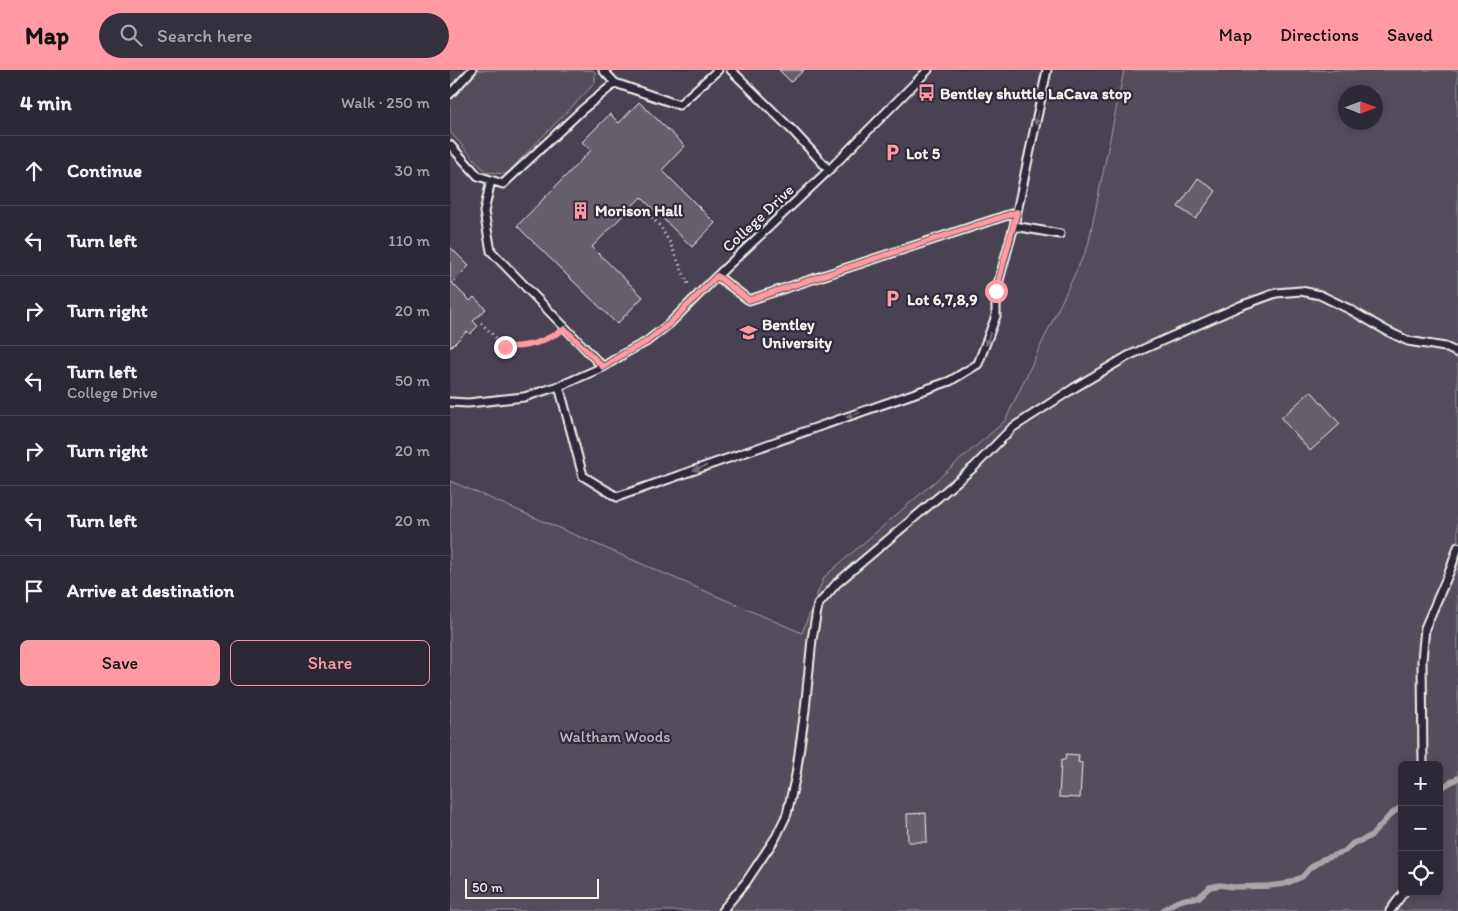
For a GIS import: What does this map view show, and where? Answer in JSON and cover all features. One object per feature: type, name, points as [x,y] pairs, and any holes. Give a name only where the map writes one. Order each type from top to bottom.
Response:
[{"type":"lane","points":[[450,94],[472,70]]},
{"type":"lane","points":[[603,70],[615,83],[680,105],[718,70]]},
{"type":"lane","points":[[731,70],[794,132],[829,170]]},
{"type":"lane","name":"College Drive","points":[[450,402],[468,403],[524,398],[559,386],[603,367],[646,342],[669,324],[829,170],[928,70]]},
{"type":"lane","points":[[559,386],[583,476],[617,497],[950,381],[978,364],[996,316],[996,291],[1014,226],[1047,70]]},
{"type":"lane","points":[[450,144],[478,176],[503,184],[582,110],[615,83]]},
{"type":"lane","points":[[491,180],[484,212],[491,251],[603,367]]},
{"type":"lane","points":[[717,276],[749,300],[1017,212]]},
{"type":"lane","points":[[1014,226],[1060,234]]},
{"type":"lane","points":[[722,911],[746,882],[776,837],[787,814],[796,775],[818,605],[837,583],[974,467],[1012,428],[1128,356],[1240,306],[1276,293],[1300,291],[1320,295],[1408,341],[1445,347],[1458,353]]},
{"type":"lane","points":[[1423,761],[1421,698],[1425,628],[1451,568],[1458,546]]},
{"type":"lane","points":[[1390,911],[1401,896]]},
{"type":"path","points":[[641,207],[660,226],[695,298]]},
{"type":"path","points":[[481,323],[505,347],[539,343],[565,329]]},
{"type":"shaded area","name":"Bentley University","points":[[450,70],[1124,70],[1088,246],[1005,421],[824,577],[802,633],[450,481]]},
{"type":"green space","points":[[475,70],[593,70],[595,72],[595,83],[506,174],[486,172],[450,132],[450,95]]},
{"type":"green space","name":"Waltham Woods","points":[[1124,70],[1458,70],[1458,911],[450,911],[450,481],[802,633],[824,577],[1005,421],[1088,246]]},
{"type":"building","points":[[779,70],[804,70],[791,82]]},
{"type":"building","name":"Morison Hall","points":[[639,102],[685,146],[662,170],[715,223],[692,247],[641,197],[592,247],[643,297],[617,324],[517,226],[591,150],[582,142],[610,114],[619,123]]},
{"type":"building","points":[[1198,178],[1216,191],[1196,219],[1178,207]]},
{"type":"building","points":[[450,247],[469,266],[452,283],[470,301],[474,297],[486,309],[473,321],[478,326],[470,334],[467,331],[450,348]]},
{"type":"building","points":[[1311,391],[1340,424],[1310,451],[1281,418]]},
{"type":"building","points":[[1066,754],[1079,755],[1078,762],[1082,763],[1080,798],[1059,797],[1061,760],[1065,760]]},
{"type":"building","points":[[926,813],[927,842],[908,842],[907,814]]},
{"type":"waterway","points":[[1443,787],[1458,778]]},
{"type":"waterway","points":[[1162,911],[1179,901],[1188,898],[1198,898],[1210,887],[1220,885],[1233,887],[1268,886],[1285,884],[1302,877],[1310,868],[1323,859],[1345,851],[1353,843],[1372,835],[1398,809]]},
{"type":"place","name":"Bentley shuttle LaCava stop","points":[[926,93]]},
{"type":"place","name":"Lot 5","points":[[892,153]]},
{"type":"place","name":"Morison Hall","points":[[581,210]]},
{"type":"place","name":"Lot 6,7,8,9","points":[[893,299]]},
{"type":"place","name":"Bentley University","points":[[748,333]]},
{"type":"route","points":[[505,347],[539,343],[565,329],[603,367],[646,342],[669,324],[717,276],[749,300],[1017,212],[996,291]]}]
